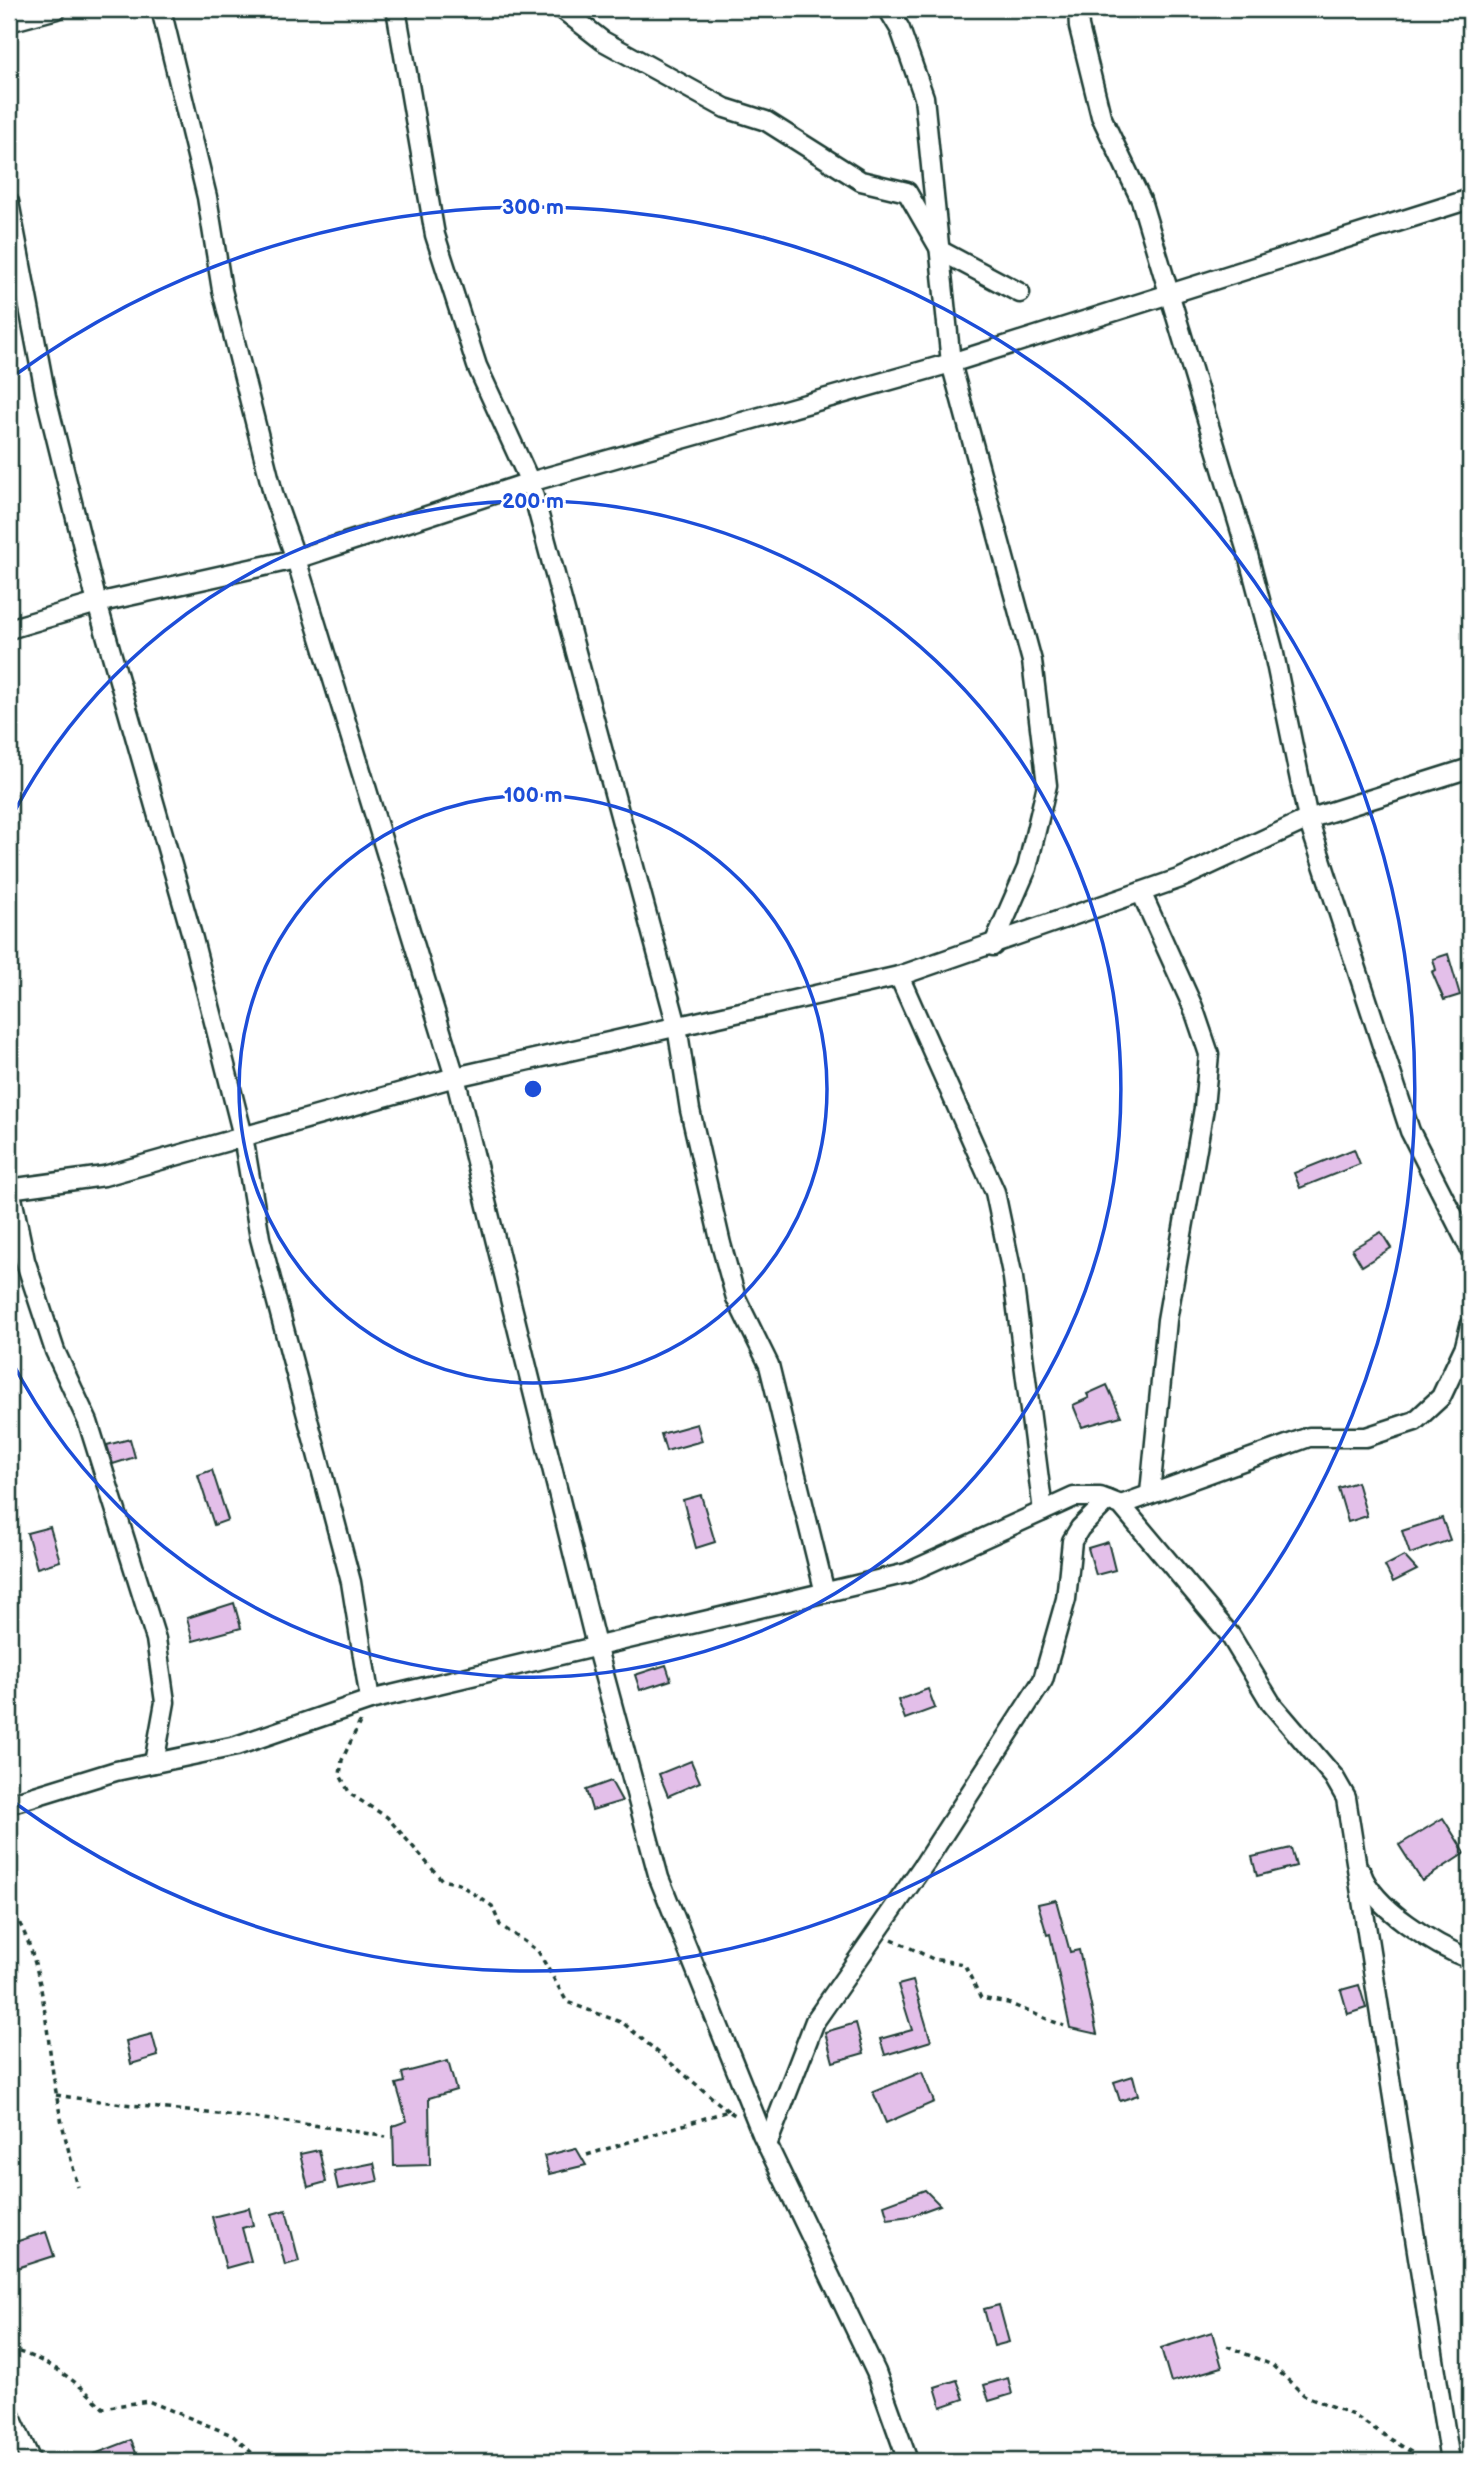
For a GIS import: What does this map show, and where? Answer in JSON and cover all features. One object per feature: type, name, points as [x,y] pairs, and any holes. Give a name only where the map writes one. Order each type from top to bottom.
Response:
[{"type":"street","points":[[9,22],[57,9]]},
{"type":"street","points":[[161,9],[207,197],[222,290],[274,497],[296,559],[455,1077],[596,1645],[659,1878],[759,2127],[876,2372],[908,2461]]},
{"type":"street","points":[[397,9],[435,235],[477,366],[530,482],[677,1026],[690,1110],[721,1244],[736,1298],[769,1365],[825,1593]]},
{"type":"street","points":[[562,9],[603,41],[725,107],[766,121],[861,181],[907,192],[941,251],[1020,293]]},
{"type":"street","points":[[888,9],[900,29],[924,97],[951,363],[1032,661],[1047,785],[1027,868],[993,946]]},
{"type":"street","points":[[1078,9],[1079,27],[1101,116],[1141,200],[1248,555],[1273,649],[1308,819],[1410,1131],[1470,1249]]},
{"type":"street","points":[[9,629],[97,603],[296,559],[530,482],[951,363],[1470,199]]},
{"type":"street","points":[[9,202],[46,397],[97,603],[193,939],[243,1136],[260,1238],[351,1582],[370,1700]]},
{"type":"street","points":[[154,1763],[165,1702],[156,1639],[88,1422],[55,1351],[25,1260],[9,1189],[104,1176],[191,1154],[243,1136],[455,1077],[899,976],[993,946],[1181,877],[1308,819],[1470,768]]},
{"type":"street","points":[[1141,892],[1193,1007],[1209,1054],[1204,1108],[1167,1320],[1150,1493]]},
{"type":"street","points":[[899,976],[996,1192],[1013,1278],[1043,1511]]},
{"type":"street","points":[[767,2145],[815,2021],[1037,1691],[1066,1599],[1073,1541],[1080,1528],[1115,1503],[1309,1437],[1366,1437],[1415,1421],[1441,1397],[1465,1346],[1470,1326]]},
{"type":"street","points":[[9,1804],[154,1763],[236,1746],[370,1700],[907,1573],[1074,1497],[1100,1497],[1115,1503],[1230,1635],[1271,1703],[1335,1777],[1346,1798],[1450,2461]]},
{"type":"street","points":[[1353,1849],[1364,1881],[1385,1905],[1454,1953],[1470,1959]]},
{"type":"street","points":[[9,2413],[31,2461]]},
{"type":"path","points":[[370,1700],[342,1760],[340,1776],[350,1794],[387,1817],[442,1880],[459,1884],[492,1906],[500,1925],[538,1951],[567,2002],[623,2023],[728,2111],[759,2127]]},
{"type":"path","points":[[9,1906],[19,1920],[36,1970],[56,2095],[78,2187]]},
{"type":"path","points":[[877,1932],[933,1959],[964,1964],[981,1998],[1008,2003],[1064,2026]]},
{"type":"path","points":[[56,2095],[167,2111],[322,2125],[386,2137]]},
{"type":"path","points":[[587,2155],[728,2111]]},
{"type":"path","points":[[1227,2346],[1272,2365],[1304,2395],[1353,2415],[1425,2461]]},
{"type":"path","points":[[9,2348],[40,2357],[83,2387],[103,2407],[148,2401],[232,2435],[261,2461]]},
{"type":"building","points":[[1448,954],[1460,995],[1444,1000],[1432,972],[1436,970],[1433,959]]},
{"type":"building","points":[[1354,1149],[1360,1164],[1300,1188],[1294,1173]]},
{"type":"building","points":[[1381,1232],[1391,1248],[1362,1266],[1352,1249]]},
{"type":"building","points":[[1107,1385],[1121,1416],[1082,1427],[1073,1405],[1089,1398],[1087,1394]]},
{"type":"building","points":[[697,1424],[702,1441],[666,1451],[661,1434]]},
{"type":"building","points":[[130,1439],[135,1457],[113,1464],[107,1445]]},
{"type":"building","points":[[212,1470],[228,1520],[214,1525],[198,1475]]},
{"type":"building","points":[[1357,1482],[1367,1516],[1348,1522],[1338,1488]]},
{"type":"building","points":[[701,1495],[715,1542],[696,1548],[683,1500]]},
{"type":"building","points":[[1442,1518],[1450,1540],[1410,1554],[1402,1531]]},
{"type":"building","points":[[50,1527],[60,1561],[37,1568],[27,1533]]},
{"type":"building","points":[[1108,1542],[1115,1570],[1096,1575],[1088,1548]]},
{"type":"building","points":[[1404,1556],[1417,1570],[1393,1582],[1385,1566]]},
{"type":"building","points":[[234,1603],[241,1628],[193,1641],[187,1618]]},
{"type":"building","points":[[666,1665],[671,1680],[640,1690],[635,1675]]},
{"type":"building","points":[[928,1689],[935,1708],[905,1719],[898,1700]]},
{"type":"building","points":[[691,1761],[700,1782],[668,1796],[659,1774]]},
{"type":"building","points":[[611,1781],[622,1801],[592,1810],[586,1790]]},
{"type":"building","points":[[1443,1818],[1465,1853],[1422,1881],[1399,1845]]},
{"type":"building","points":[[1291,1848],[1296,1866],[1257,1876],[1252,1857]]},
{"type":"building","points":[[1056,1900],[1070,1952],[1079,1950],[1097,2034],[1070,2028],[1050,1934],[1047,1935],[1038,1904]]},
{"type":"building","points":[[913,1981],[931,2041],[885,2055],[880,2039],[912,2030],[898,1985]]},
{"type":"building","points":[[1359,1985],[1366,2008],[1348,2014],[1341,1990]]},
{"type":"building","points":[[856,2023],[864,2053],[833,2062],[825,2032]]},
{"type":"building","points":[[152,2034],[158,2056],[131,2064],[126,2041]]},
{"type":"building","points":[[448,2061],[456,2090],[429,2098],[430,2165],[394,2166],[393,2126],[407,2121],[396,2084],[404,2082],[402,2073]]},
{"type":"building","points":[[922,2072],[934,2102],[886,2123],[873,2092]]},
{"type":"building","points":[[1133,2076],[1138,2095],[1120,2101],[1114,2082]]},
{"type":"building","points":[[576,2148],[586,2165],[549,2174],[544,2156]]},
{"type":"building","points":[[319,2150],[326,2182],[308,2187],[300,2154]]},
{"type":"building","points":[[374,2163],[378,2181],[338,2189],[334,2171]]},
{"type":"building","points":[[925,2190],[940,2205],[910,2216],[888,2219],[884,2205]]},
{"type":"building","points":[[249,2208],[253,2225],[242,2228],[251,2261],[226,2268],[212,2217]]},
{"type":"building","points":[[286,2210],[299,2261],[285,2265],[272,2214]]},
{"type":"building","points":[[46,2232],[54,2256],[14,2269],[9,2244]]},
{"type":"building","points":[[999,2305],[1009,2342],[994,2346],[984,2309]]},
{"type":"building","points":[[1212,2332],[1222,2367],[1171,2382],[1161,2348]]},
{"type":"building","points":[[1008,2378],[1012,2394],[989,2401],[984,2385]]},
{"type":"building","points":[[957,2380],[964,2399],[941,2407],[935,2387]]},
{"type":"building","points":[[131,2440],[139,2461],[79,2461],[79,2460]]}]
